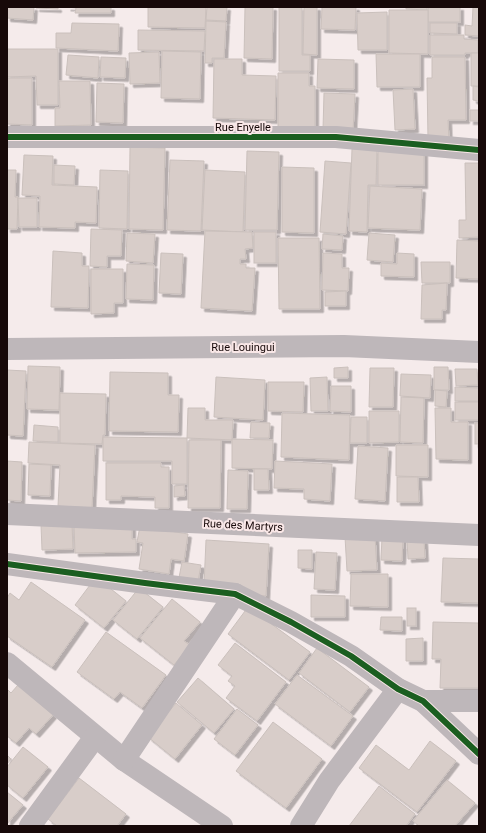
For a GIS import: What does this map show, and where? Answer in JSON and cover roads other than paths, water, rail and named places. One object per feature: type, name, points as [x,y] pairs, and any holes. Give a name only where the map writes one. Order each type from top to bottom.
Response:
[{"type":"street","name":"Rue Enyelle","points":[[7,137],[336,137],[479,150]]},
{"type":"street","name":"Rue Louingui","points":[[7,349],[344,346],[479,352]]},
{"type":"street","name":"Rue des Martyrs","points":[[7,514],[479,536]]},
{"type":"street","points":[[7,564],[235,594],[291,622],[351,656],[398,689],[423,701],[479,754]]},
{"type":"street","points":[[124,760],[235,594]]},
{"type":"street","points":[[7,663],[124,760],[222,826]]},
{"type":"street","points":[[301,826],[329,781],[398,689]]},
{"type":"street","points":[[423,701],[479,701]]},
{"type":"street","points":[[30,826],[95,737]]}]
